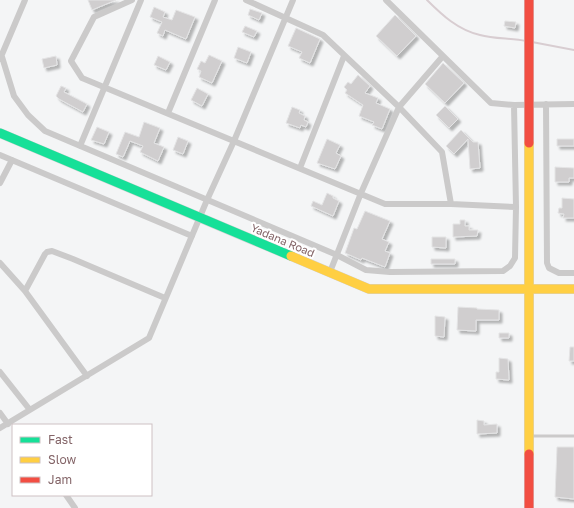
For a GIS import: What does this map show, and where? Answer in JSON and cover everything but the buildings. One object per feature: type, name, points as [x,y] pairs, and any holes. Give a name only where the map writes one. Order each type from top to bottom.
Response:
[{"type":"main road","points":[[529,0],[529,508]]},
{"type":"main road","name":"Yadana Road","points":[[0,132],[369,289],[574,289]]},
{"type":"street","points":[[26,0],[1,59],[14,96],[28,115],[45,131],[337,255],[366,270],[390,272],[503,271],[510,266],[515,258],[516,207],[514,105]]},
{"type":"street","points":[[132,0],[94,17],[71,61],[82,78],[385,204],[451,204],[516,207]]},
{"type":"street","points":[[80,146],[106,88],[141,0]]},
{"type":"street","points":[[168,113],[215,0]]},
{"type":"street","points":[[246,0],[323,35],[399,107],[442,152],[451,204]]},
{"type":"street","points":[[0,428],[149,338],[294,0]]},
{"type":"street","points":[[386,0],[492,103],[514,105],[574,104]]},
{"type":"street","points":[[300,168],[344,56]]},
{"type":"street","points":[[330,272],[361,193],[399,107],[443,56]]},
{"type":"street","points":[[546,104],[547,263],[549,268],[559,273],[574,273]]},
{"type":"street","points":[[0,155],[192,236]]},
{"type":"street","points":[[0,183],[12,160]]},
{"type":"street","points":[[25,291],[45,254],[52,251],[165,298]]},
{"type":"street","points":[[0,263],[25,291],[87,376]]},
{"type":"street","points":[[0,372],[30,410]]},
{"type":"street","points":[[0,413],[8,424]]},
{"type":"street","points":[[16,418],[20,424]]},
{"type":"street","points":[[67,496],[75,508]]},
{"type":"lane","points":[[529,436],[574,436]]},
{"type":"waterway","points":[[427,0],[451,21],[472,33],[526,41]]},
{"type":"waterway","points":[[532,42],[574,50]]},
{"type":"traffic: fast","points":[[0,133],[291,256]]},
{"type":"traffic: slow","points":[[529,143],[529,454]]},
{"type":"traffic: slow","points":[[291,256],[369,289],[574,289]]},
{"type":"traffic: jam","points":[[529,0],[529,143]]},
{"type":"traffic: jam","points":[[529,454],[529,508]]}]
